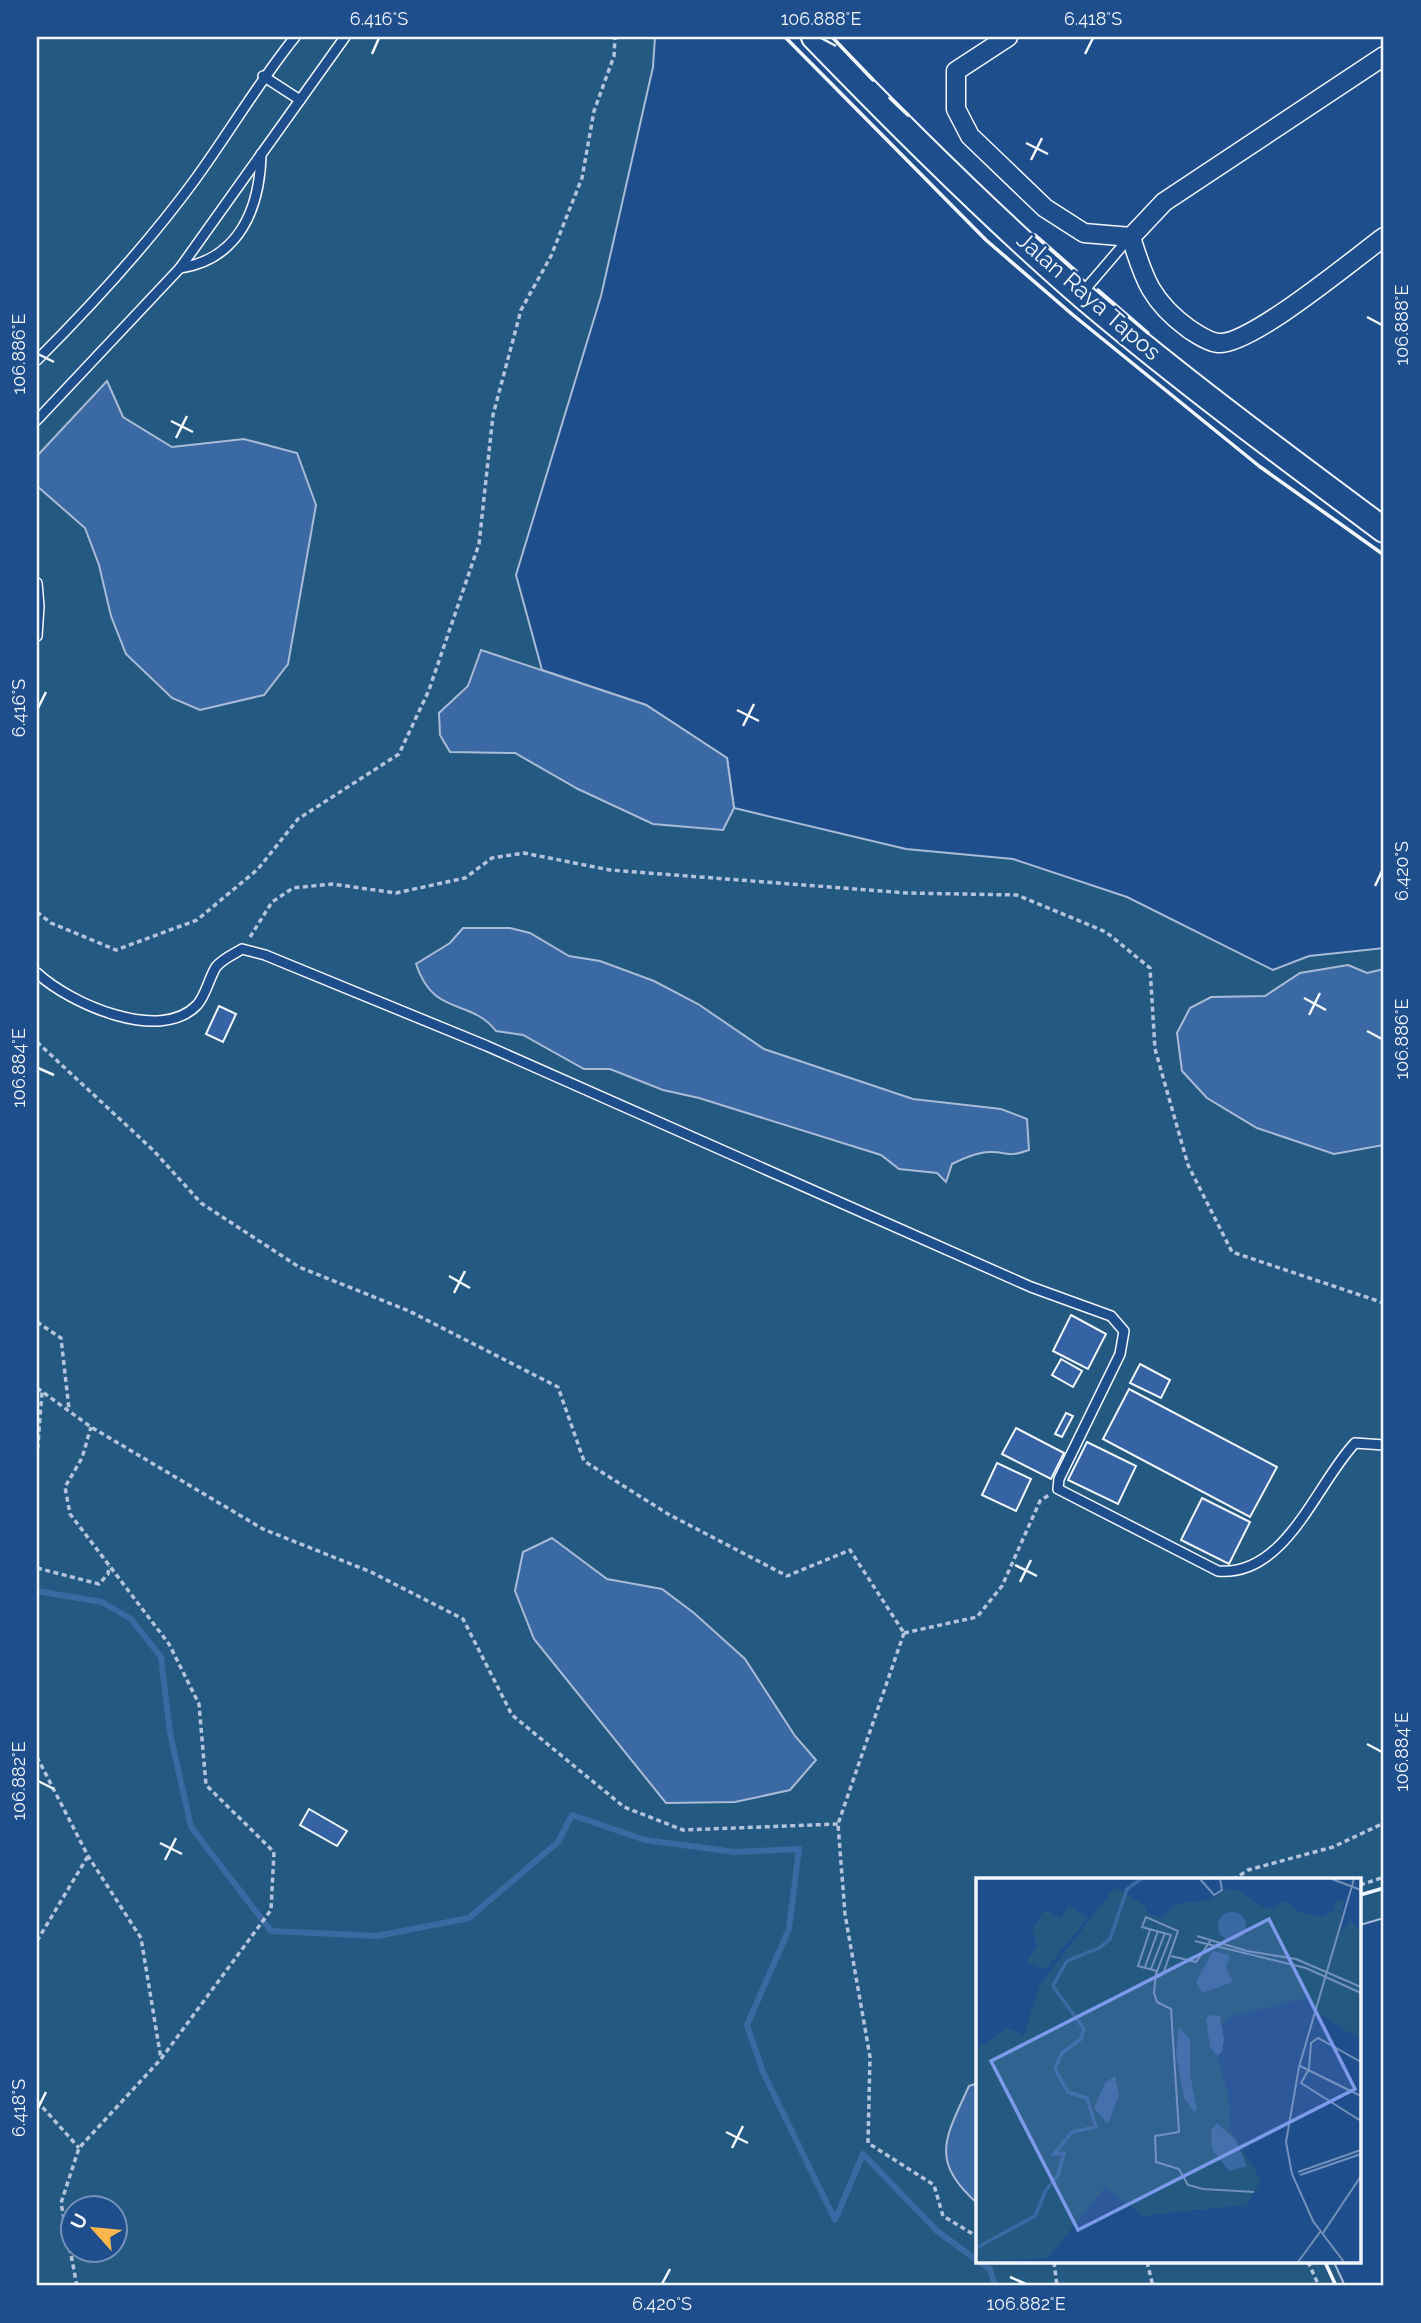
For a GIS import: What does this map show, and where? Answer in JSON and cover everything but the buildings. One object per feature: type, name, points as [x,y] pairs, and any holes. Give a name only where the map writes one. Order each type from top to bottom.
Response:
[{"type":"main road","name":"Jalan Raya Tapos","points":[[814,37],[888,114],[1081,294],[1264,440],[1384,530]]},
{"type":"street","points":[[1008,37],[956,71],[956,109],[970,136],[1045,208],[1084,233],[1131,237]]},
{"type":"street","points":[[1131,237],[1164,202],[1384,56]]},
{"type":"street","points":[[1131,237],[1144,281],[1166,312],[1199,336],[1219,343],[1256,331],[1384,237]]},
{"type":"lane","points":[[37,360],[138,253],[178,201],[263,76],[295,37]]},
{"type":"lane","points":[[37,420],[180,268],[345,37]]},
{"type":"lane","points":[[263,76],[300,100]]},
{"type":"lane","points":[[180,268],[195,265],[226,247],[248,221],[260,186],[261,152]]},
{"type":"lane","points":[[1081,294],[1131,237]]},
{"type":"lane","points":[[37,583],[37,636]]},
{"type":"lane","points":[[37,972],[50,985],[104,1011],[146,1021],[176,1020],[198,1005],[218,965],[243,949],[487,1046],[1031,1287],[1111,1316],[1124,1331],[1120,1354],[1059,1479],[1058,1489],[1218,1571],[1233,1572],[1256,1564],[1283,1540],[1355,1443],[1384,1445]]},
{"type":"path","points":[[37,912],[51,923],[116,950],[197,920],[258,869],[298,820],[399,754],[429,691],[479,544],[493,415],[520,310],[551,256],[582,178],[594,111],[614,56],[615,37]]},
{"type":"path","points":[[243,949],[272,902],[293,888],[332,884],[396,893],[465,878],[492,859],[524,853],[610,870],[907,892],[1017,895],[1107,932],[1150,968],[1155,1049],[1188,1165],[1232,1252],[1384,1303]]},
{"type":"path","points":[[37,1042],[153,1150],[201,1203],[299,1267],[409,1311],[558,1387],[584,1461],[668,1514],[787,1576],[850,1550],[904,1633]]},
{"type":"path","points":[[37,1322],[61,1338],[69,1409]]},
{"type":"path","points":[[37,1388],[92,1427],[263,1529],[371,1572],[463,1619],[512,1715],[624,1807],[683,1830],[838,1824]]},
{"type":"path","points":[[37,1457],[42,1392]]},
{"type":"path","points":[[77,2286],[61,2203],[79,2148],[161,2059],[250,1934],[271,1910],[274,1852],[206,1785],[199,1704],[169,1644],[70,1514],[65,1487],[82,1458],[92,1427]]},
{"type":"path","points":[[37,1479],[37,1492]]},
{"type":"path","points":[[904,1633],[978,1617],[1002,1586],[1040,1501],[1058,1489]]},
{"type":"path","points":[[37,1568],[99,1584],[108,1574],[109,1564]]},
{"type":"path","points":[[904,1633],[838,1824],[845,1914],[870,2057],[868,2143],[934,2185],[943,2216],[976,2236]]},
{"type":"path","points":[[37,1757],[88,1856],[141,1938],[161,2059]]},
{"type":"path","points":[[1236,1878],[1248,1870],[1333,1847],[1384,1823]]},
{"type":"path","points":[[37,1941],[88,1856]]},
{"type":"path","points":[[1362,1884],[1384,1877]]},
{"type":"path","points":[[37,2101],[79,2148]]},
{"type":"path","points":[[1054,2264],[1057,2286]]},
{"type":"path","points":[[1148,2264],[1153,2286]]},
{"type":"path","points":[[1309,2264],[1319,2286]]},
{"type":"shaded area","points":[[37,37],[655,37],[653,67],[601,296],[516,575],[542,670],[646,705],[727,758],[734,808],[906,849],[1013,859],[1127,897],[1273,970],[1309,956],[1384,948],[1384,1918],[1362,1924],[1362,1878],[976,1878],[976,2264],[1335,2264],[1345,2286],[37,2286]]},
{"type":"shaded area","points":[[107,381],[123,417],[172,447],[244,439],[297,453],[316,505],[288,664],[264,695],[200,710],[172,698],[126,654],[111,616],[99,565],[85,528],[37,486],[37,456]]},
{"type":"shaded area","points":[[481,650],[646,705],[727,758],[734,808],[723,830],[653,824],[578,789],[515,753],[450,752],[440,735],[439,713],[468,686]]},
{"type":"shaded area","points":[[463,928],[510,928],[530,933],[569,956],[600,961],[654,981],[698,1004],[764,1049],[913,1099],[1001,1109],[1027,1119],[1029,1150],[1012,1154],[976,1154],[952,1164],[946,1182],[937,1173],[899,1169],[881,1155],[699,1098],[663,1090],[610,1069],[584,1069],[523,1035],[496,1031],[475,1014],[442,1000],[432,992],[423,981],[416,964],[450,943]]},
{"type":"shaded area","points":[[1348,965],[1367,973],[1384,969],[1384,1145],[1334,1154],[1257,1128],[1207,1098],[1182,1071],[1177,1033],[1190,1008],[1211,997],[1265,996],[1300,973]]},
{"type":"shaded area","points":[[552,1538],[607,1579],[662,1589],[694,1613],[745,1659],[795,1736],[816,1760],[790,1790],[735,1802],[666,1803],[534,1639],[515,1591],[523,1552]]},
{"type":"shaded area","points":[[976,2084],[976,2202],[953,2174],[947,2161],[946,2148],[953,2121],[969,2086]]},
{"type":"waterway","points":[[37,1591],[102,1602],[131,1619],[161,1657],[170,1733],[191,1827],[271,1931],[377,1936],[469,1918],[558,1842],[572,1815],[645,1840],[735,1852],[799,1849],[789,1929],[747,2025],[763,2072],[835,2220],[863,2154],[937,2231],[976,2260]]},
{"type":"waterway","points":[[983,2264],[990,2269],[995,2286]]},
{"type":"wall","points":[[785,37],[986,240],[1073,315],[1259,466],[1384,555]]},
{"type":"wall","points":[[832,37],[873,80]]},
{"type":"wall","points":[[890,98],[908,115]]},
{"type":"wall","points":[[1035,235],[1076,271]]},
{"type":"wall","points":[[1098,290],[1148,333]]},
{"type":"wall","points":[[1362,1894],[1384,1888]]},
{"type":"wall","points":[[1326,2264],[1336,2286]]}]
